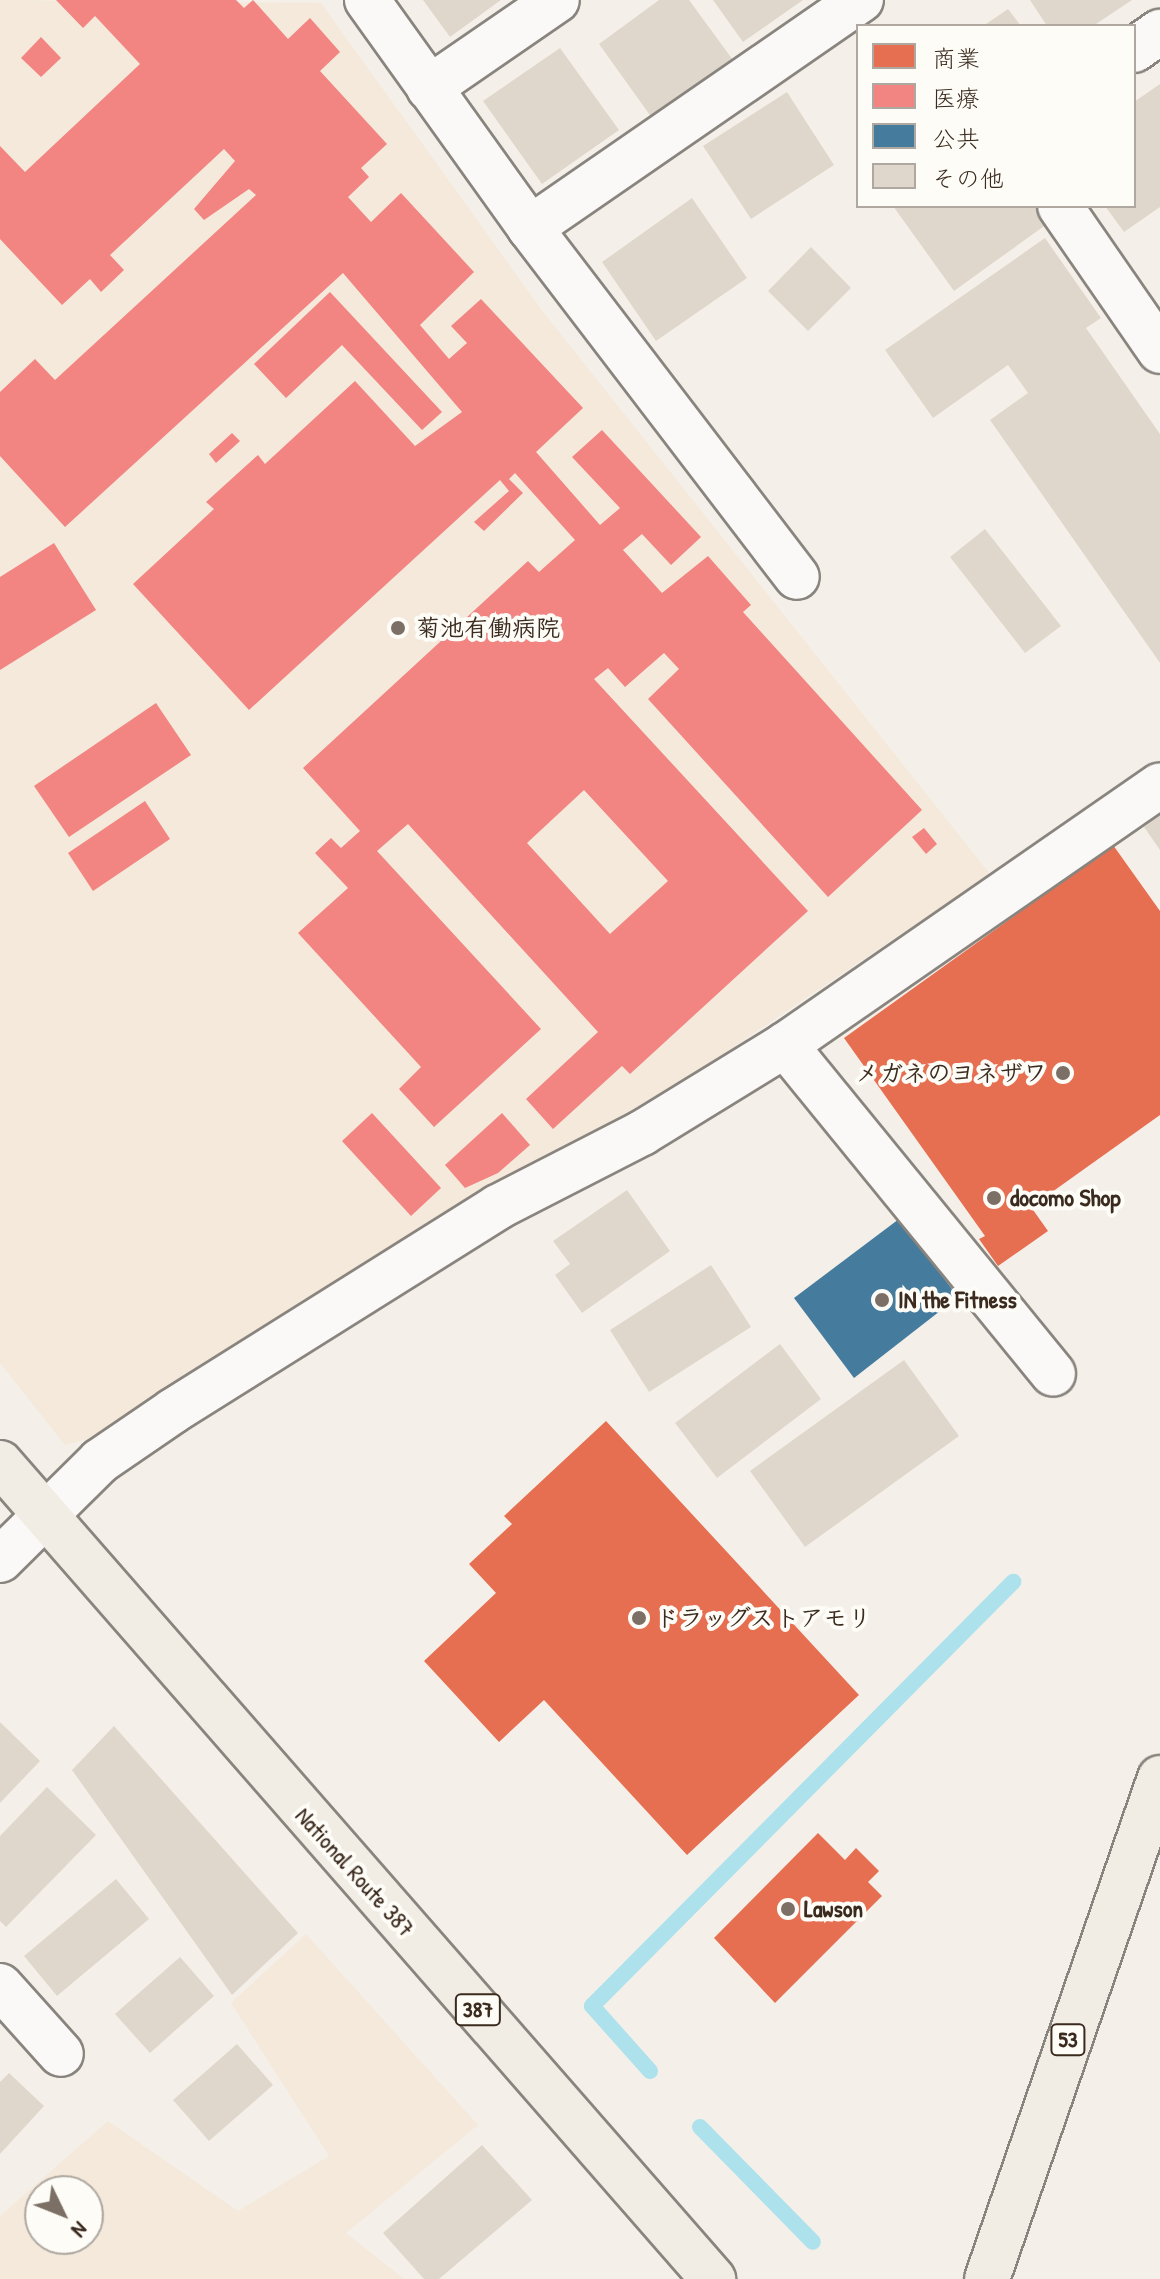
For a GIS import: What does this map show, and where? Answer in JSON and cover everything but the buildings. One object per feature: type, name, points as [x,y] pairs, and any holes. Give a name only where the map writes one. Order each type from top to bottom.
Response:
[{"type":"main road","name":"National Route 387","points":[[0,1463],[713,2279]]},
{"type":"main road","name":"53","points":[[987,2279],[1160,1778]]},
{"type":"street","points":[[367,0],[530,228],[797,577]]},
{"type":"street","points":[[429,88],[557,0]]},
{"type":"street","points":[[530,228],[861,0]]},
{"type":"street","points":[[1136,49],[1160,32]]},
{"type":"street","points":[[1061,208],[1160,351]]},
{"type":"street","points":[[0,1560],[100,1461],[173,1411],[498,1207],[642,1133],[785,1045],[1160,785]]},
{"type":"street","points":[[785,1045],[1053,1374]]},
{"type":"street","points":[[0,1986],[61,2054]]},
{"type":"shaded area","name":"菊池有働病院","points":[[0,0],[321,3],[544,313],[990,874],[714,1060],[91,1438],[65,1445],[0,1363]]},
{"type":"shaded area","points":[[306,1934],[478,2125],[346,2233],[404,2279],[0,2279],[0,2216],[24,2195],[24,2255],[104,2255],[104,2175],[47,2175],[108,2121],[238,2211],[329,2156],[231,2003]]},
{"type":"waterway","points":[[650,2071],[592,2006],[1013,1582]]},
{"type":"waterway","points":[[700,2127],[813,2242]]},
{"type":"place","name":"菊池有働病院","points":[[398,628]]},
{"type":"place","name":"メガネのヨネザワ","points":[[1063,1073]]},
{"type":"place","name":"docomo Shop","points":[[994,1198]]},
{"type":"place","name":"IN the Fitness","points":[[882,1300]]},
{"type":"place","name":"ドラッグストアモリ","points":[[639,1618]]},
{"type":"place","name":"Lawson","points":[[788,1909]]}]
